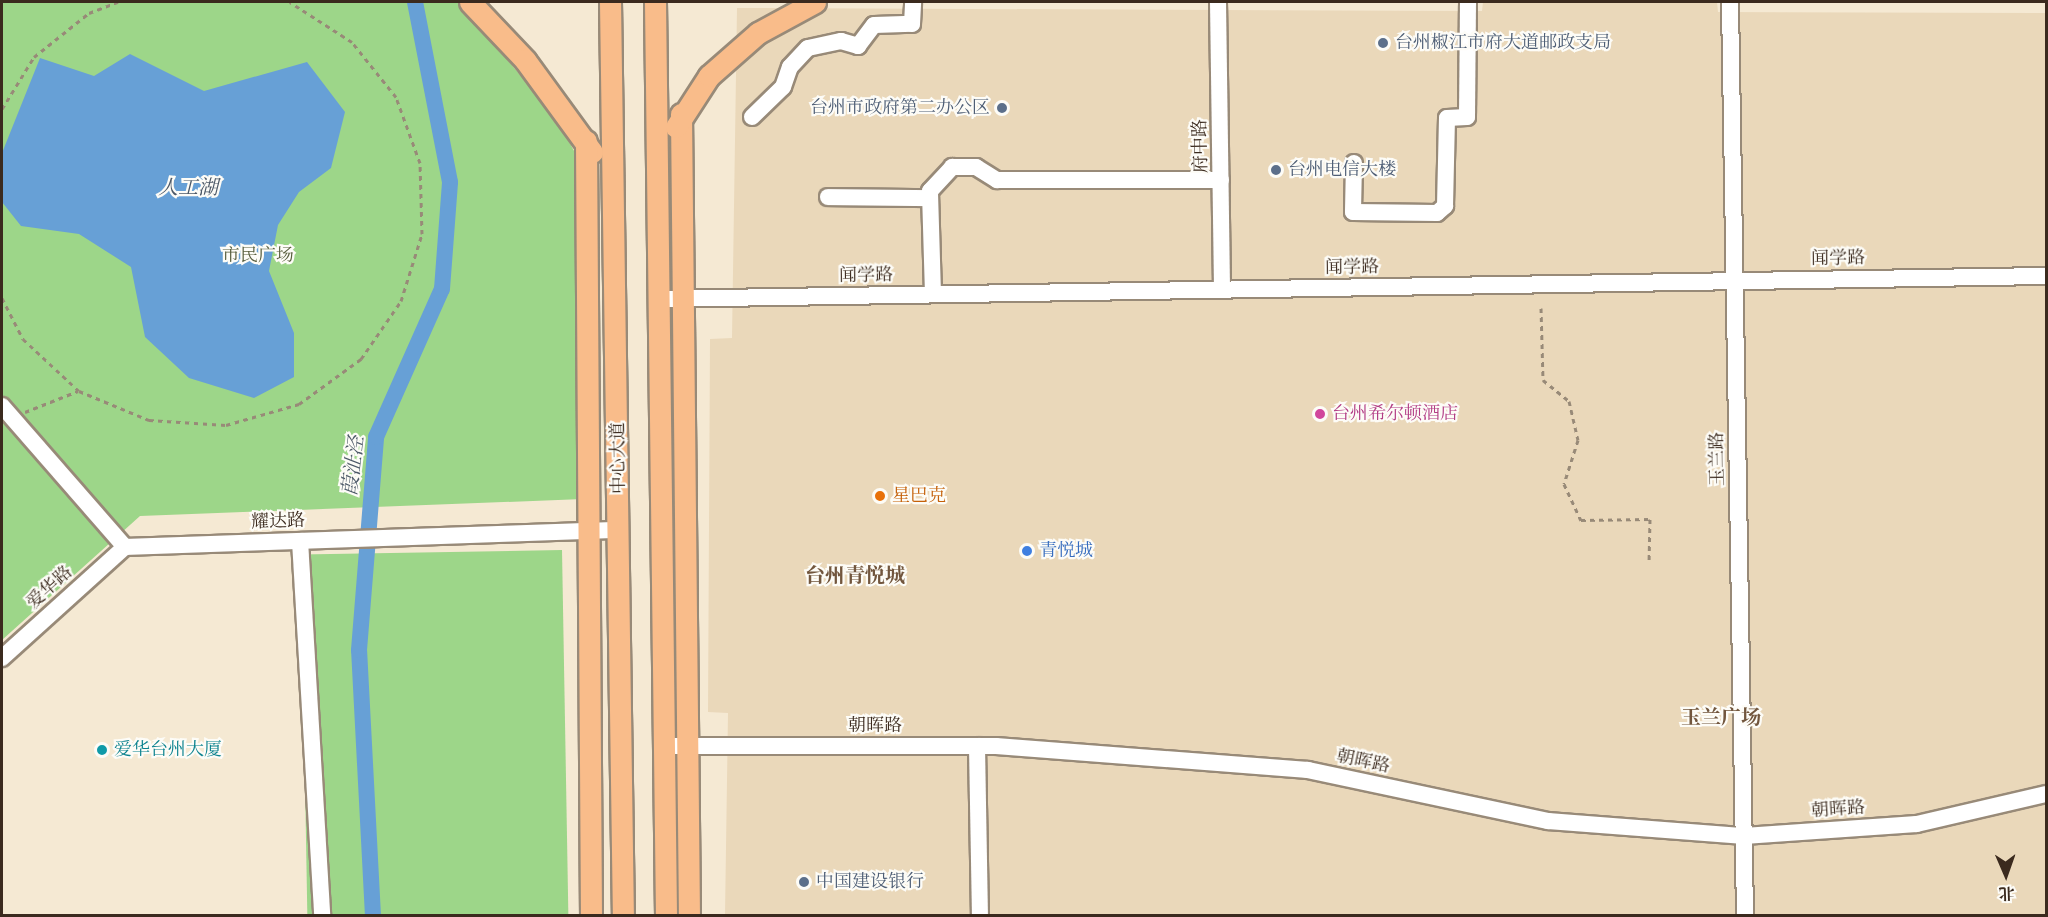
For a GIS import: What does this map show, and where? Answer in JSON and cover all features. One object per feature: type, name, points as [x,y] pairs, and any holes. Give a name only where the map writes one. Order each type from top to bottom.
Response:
[{"type":"main road","points":[[470,2],[525,60],[586,141],[617,208]]},
{"type":"main road","name":"中心大道","points":[[610,2],[617,208],[623,915]]},
{"type":"main road","points":[[655,2],[666,915]]},
{"type":"main road","points":[[657,203],[681,114],[709,76],[758,33],[815,2]]},
{"type":"main road","points":[[681,114],[690,915]]},
{"type":"main road","points":[[586,141],[591,915]]},
{"type":"street","points":[[752,117],[783,87],[790,67],[808,48],[841,41],[858,46],[874,25],[912,24],[913,2]]},
{"type":"street","name":"府中路","points":[[1218,2],[1222,290]]},
{"type":"street","points":[[1354,164],[1353,212],[1437,213],[1445,206],[1447,118],[1467,117],[1468,2]]},
{"type":"street","name":"玉兰路","points":[[1730,2],[1745,915]]},
{"type":"street","points":[[933,294],[930,198],[952,167],[976,167],[998,180],[1221,180]]},
{"type":"street","points":[[828,197],[930,198]]},
{"type":"street","name":"闻学路","points":[[658,299],[2046,276]]},
{"type":"street","points":[[7,411],[125,547]]},
{"type":"street","name":"耀达路","points":[[125,547],[620,530]]},
{"type":"street","points":[[300,541],[322,915]]},
{"type":"street","name":"爱华路","points":[[2,658],[125,547]]},
{"type":"street","name":"朝晖路","points":[[664,746],[977,746],[1308,770],[1548,820],[1744,836],[1917,824],[2046,794]]},
{"type":"street","points":[[977,746],[980,915]]},
{"type":"path","points":[[2,109],[34,57],[89,13],[118,2]]},
{"type":"path","points":[[2,300],[23,339],[79,391],[149,420],[226,425],[299,404],[361,359],[401,301],[422,234],[420,163],[396,97],[352,42],[290,2]]},
{"type":"path","points":[[1541,308],[1543,380],[1569,401],[1578,440],[1564,484],[1581,520],[1650,519],[1649,562]]},
{"type":"path","points":[[7,411],[79,391]]},
{"type":"shaded area","points":[[1483,2],[1717,2],[1718,12],[2046,13],[2046,915],[725,915],[728,713],[708,712],[710,339],[732,338],[737,8],[1482,11]]},
{"type":"green space","name":"市民广场","points":[[2,2],[459,2],[557,119],[581,164],[583,499],[140,516],[2,640]]},
{"type":"green space","points":[[562,550],[568,915],[307,916],[301,555]]},
{"type":"water","name":"人工湖","points":[[130,54],[204,91],[307,62],[345,112],[331,168],[299,192],[278,225],[269,271],[294,333],[294,377],[254,398],[189,378],[145,337],[131,267],[79,234],[21,226],[2,202],[2,153],[40,58],[94,76]]},
{"type":"waterway","name":"葭沚泾","points":[[373,916],[359,650],[376,437],[442,289],[450,182],[415,2]]},
{"type":"place","name":"台州椒江市府大道邮政支局","points":[[1383,43]]},
{"type":"place","name":"台州市政府第二办公区","points":[[1002,108]]},
{"type":"place","name":"台州电信大楼","points":[[1276,170]]},
{"type":"place","name":"台州希尔顿酒店","points":[[1320,414]]},
{"type":"place","name":"星巴克","points":[[880,496]]},
{"type":"place","name":"青悦城","points":[[1027,551]]},
{"type":"place","name":"爱华台州大厦","points":[[102,750]]},
{"type":"place","name":"中国建设银行","points":[[804,882]]},
{"type":"district","name":"台州青悦城","points":[[855,576]]},
{"type":"district","name":"玉兰广场","points":[[1721,718]]}]
